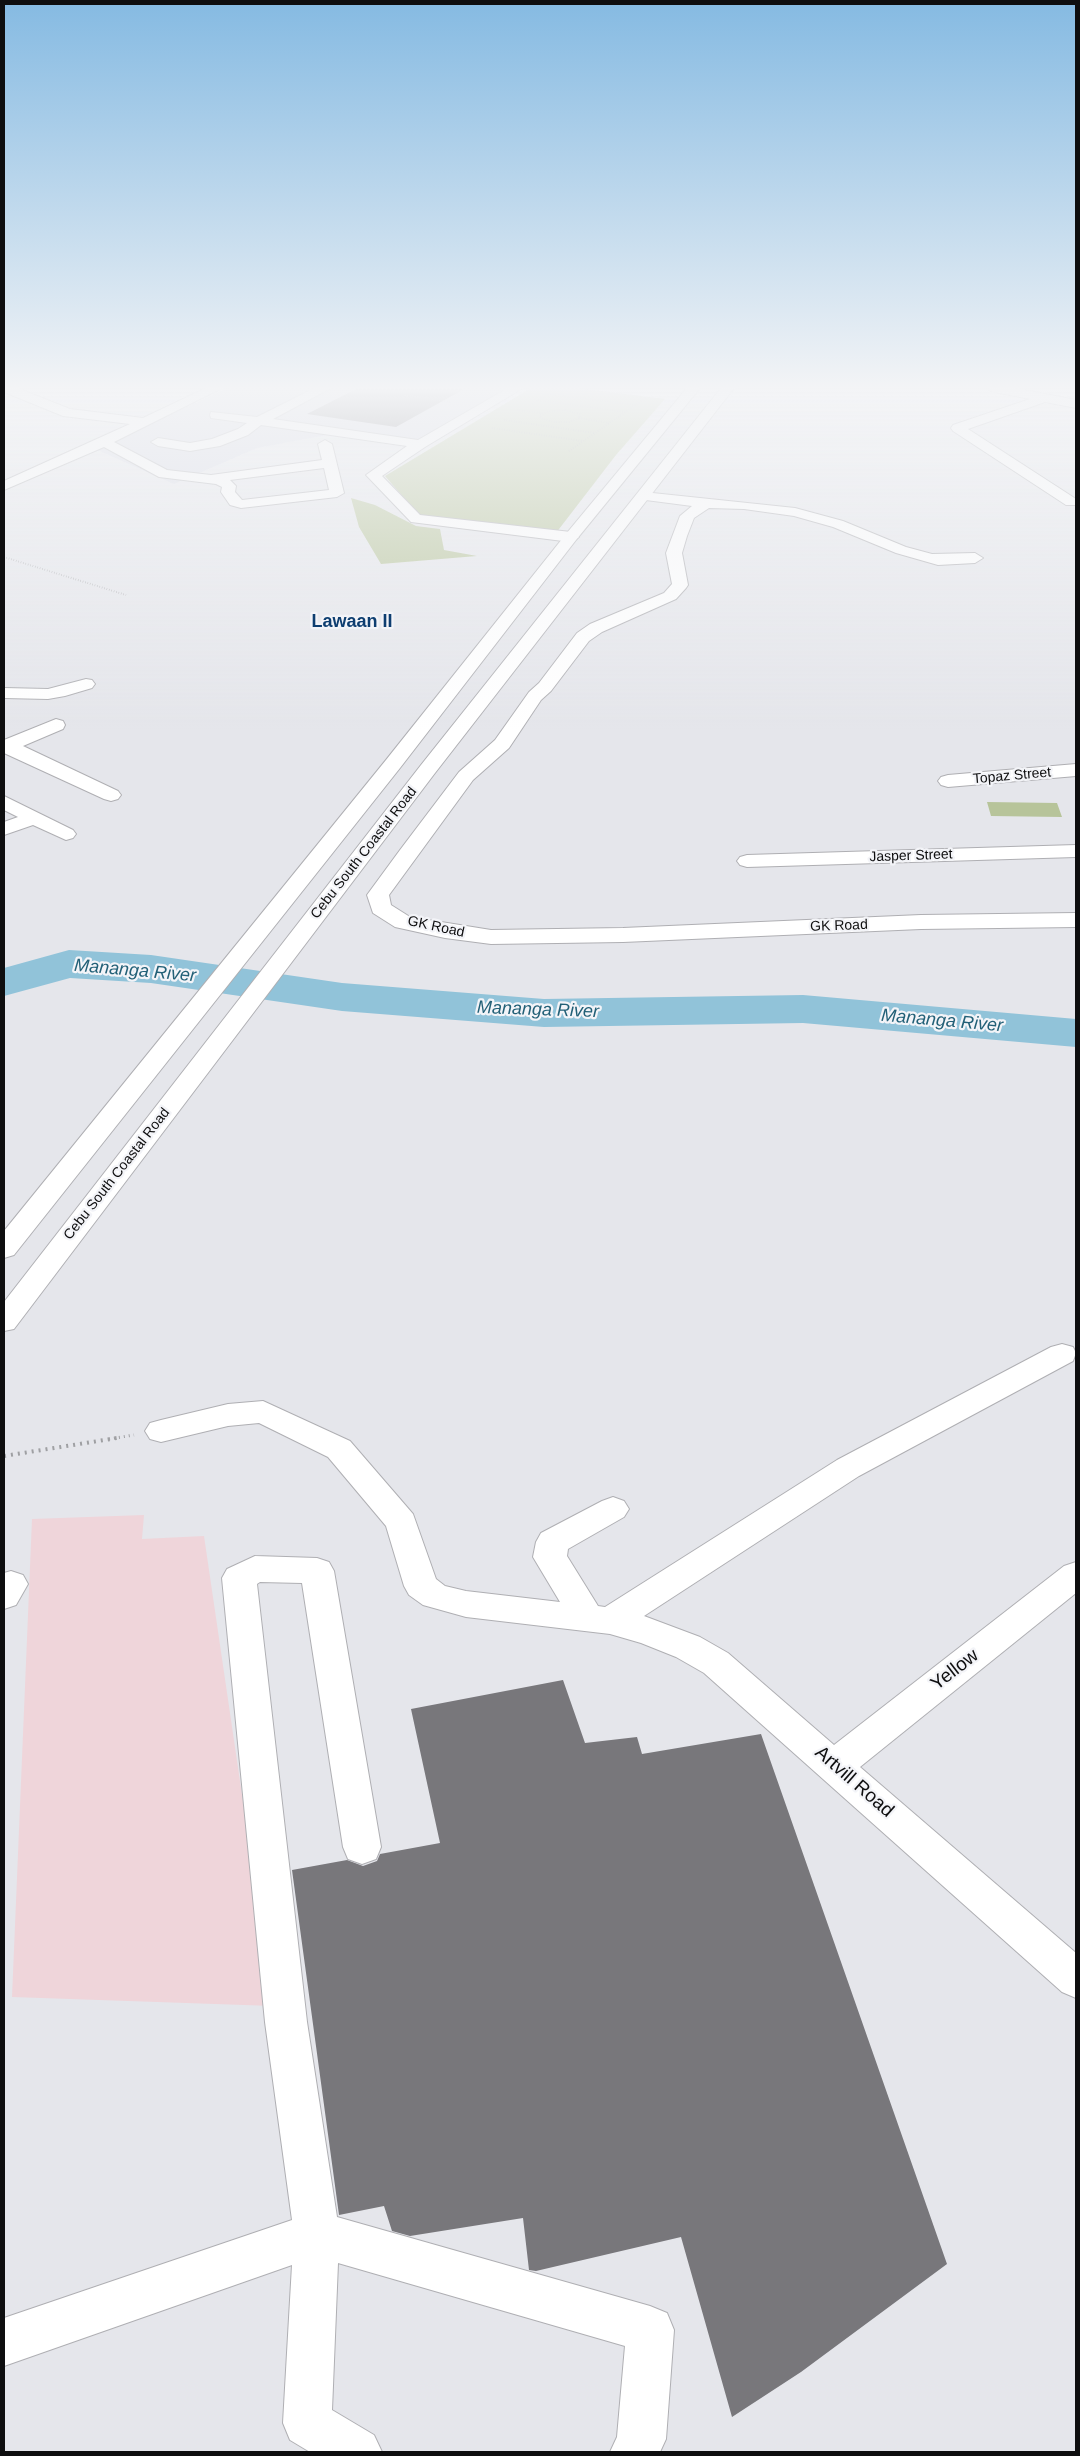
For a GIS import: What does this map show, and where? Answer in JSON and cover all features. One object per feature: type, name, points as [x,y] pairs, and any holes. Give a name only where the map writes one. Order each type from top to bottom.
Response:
[{"type":"main road","points":[[237,503],[253,503]]},
{"type":"main road","points":[[399,503],[416,520],[571,537]]},
{"type":"main road","name":"Cebu South Coastal Road","points":[[4,1249],[393,764],[599,503]]},
{"type":"main road","name":"Cebu South Coastal Road","points":[[4,1322],[428,769],[638,503]]},
{"type":"main road","points":[[703,503],[744,505],[795,512],[838,524],[901,550],[938,560],[975,558]]},
{"type":"main road","name":"GK Road","points":[[706,503],[687,516],[679,536],[674,553],[680,584],[670,596],[596,628],[583,637],[545,687],[535,696],[502,744],[466,776],[407,854],[378,895],[381,908],[403,922],[445,931],[491,937],[623,935],[921,922],[1076,920]]},
{"type":"main road","points":[[4,693],[48,694],[65,692],[86,684]]},
{"type":"main road","points":[[6,747],[56,725]]},
{"type":"main road","points":[[6,747],[111,795]]},
{"type":"main road","name":"Topaz Street","points":[[948,781],[1076,770]]},
{"type":"main road","points":[[1030,774],[1067,787]]},
{"type":"main road","points":[[4,802],[66,834]]},
{"type":"main road","points":[[4,829],[34,818]]},
{"type":"main road","name":"Jasper Street","points":[[746,860],[1076,851]]},
{"type":"main road","points":[[613,1509],[553,1542],[550,1557],[598,1619],[848,1468],[1062,1354]]},
{"type":"main road","name":"Artvill Road","points":[[161,1431],[228,1415],[263,1412],[339,1449],[401,1522],[421,1586],[435,1596],[466,1604],[598,1619],[648,1631],[688,1647],[716,1663],[1075,1974]]},
{"type":"main road","points":[[357,2452],[307,2423],[317,2234],[286,2022],[239,1578],[256,1569],[317,1572],[362,1847]]},
{"type":"main road","name":"Yellow","points":[[835,1765],[1076,1575]]},
{"type":"main road","points":[[4,2342],[317,2234],[650,2330],[641,2439],[635,2452]]},
{"type":"path","points":[[4,557],[126,595]]},
{"type":"path","points":[[4,1456],[161,1431]]},
{"type":"shaded area","points":[[144,1515],[142,1539],[204,1536],[273,2006],[12,1997],[32,1519]]},
{"type":"green space","points":[[352,503],[367,503],[416,526],[440,529],[444,550],[477,556],[381,564],[359,527]]},
{"type":"green space","points":[[408,503],[579,503],[556,533],[421,518]]},
{"type":"green space","points":[[987,802],[1057,803],[1062,817],[991,816]]},
{"type":"building","points":[[563,1680],[585,1743],[637,1737],[642,1754],[761,1734],[947,2264],[801,2372],[732,2417],[681,2237],[536,2271],[529,2270],[523,2218],[410,2236],[392,2231],[384,2206],[339,2215],[292,1870],[347,1860],[363,1866],[377,1861],[380,1854],[440,1843],[411,1709]]},
{"type":"waterway","name":"Mananga River","points":[[4,982],[69,964],[151,969],[342,997],[544,1013],[803,1009],[1076,1033]]},
{"type":"district","name":"Lawaan II","points":[[352,622]]}]
